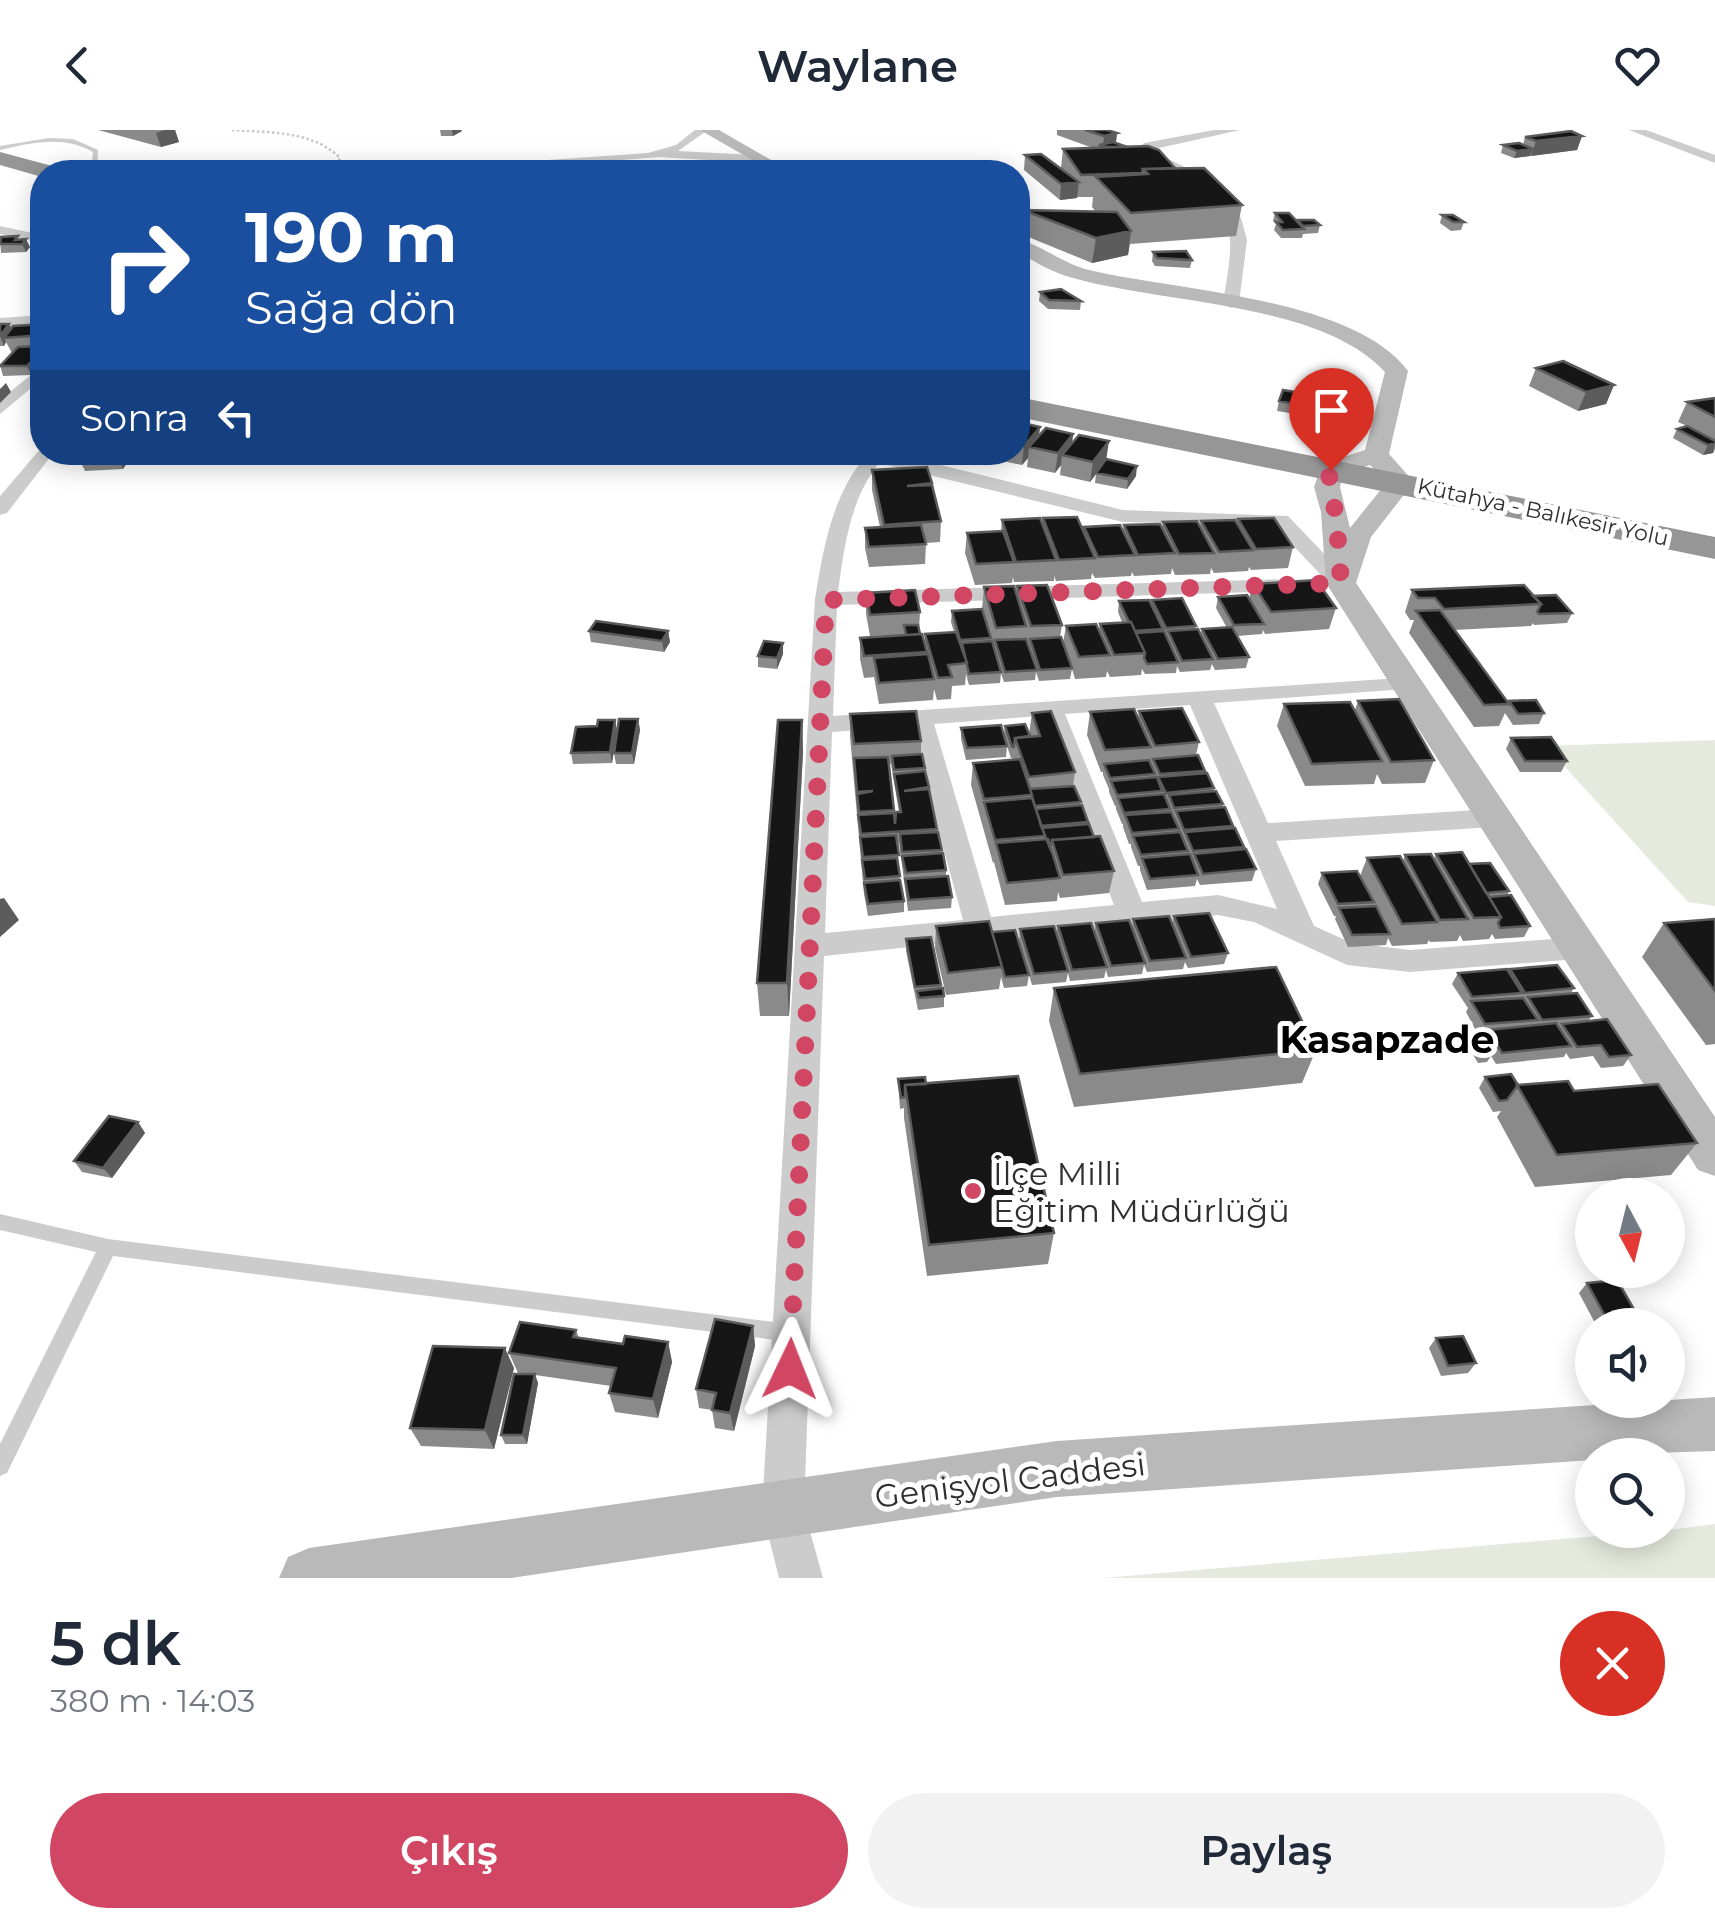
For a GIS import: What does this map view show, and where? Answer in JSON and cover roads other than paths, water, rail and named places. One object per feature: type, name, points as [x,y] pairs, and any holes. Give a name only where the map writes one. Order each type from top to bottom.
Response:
[{"type":"highway","points":[[0,158],[30,167]]},
{"type":"highway","points":[[0,175],[30,184]]},
{"type":"highway","name":"Kütahya - Balıkesir Yolu","points":[[1030,389],[1715,522]]},
{"type":"highway","name":"Kütahya - Balıkesir Yolu","points":[[1030,409],[1715,548]]},
{"type":"street","points":[[659,154],[705,130],[755,160]]},
{"type":"street","points":[[1230,302],[1240,240],[1234,218],[1210,184],[1152,158],[1144,150],[1148,145],[1176,138],[1234,130]]},
{"type":"street","points":[[1636,130],[1715,160]]},
{"type":"street","points":[[583,160],[659,154],[755,160]]},
{"type":"street","points":[[0,230],[30,236]]},
{"type":"street","points":[[1030,252],[1078,274],[1230,302],[1338,331],[1371,345],[1390,359],[1396,372],[1376,455]]},
{"type":"street","points":[[0,323],[30,321]]},
{"type":"street","points":[[0,409],[30,382]]},
{"type":"street","points":[[1341,583],[1336,512],[1327,487],[1331,470],[1376,455]]},
{"type":"street","points":[[1341,583],[1358,536],[1400,482],[1376,455]]},
{"type":"street","points":[[0,509],[35,465]]},
{"type":"street","points":[[801,1578],[784,1510],[826,600],[836,532],[864,465]]},
{"type":"street","points":[[915,465],[1123,516],[1282,520],[1341,583],[1715,1156]]},
{"type":"street","points":[[826,600],[1341,583]]},
{"type":"street","points":[[820,725],[1406,682]]},
{"type":"street","points":[[1199,697],[1301,930]]},
{"type":"street","points":[[1050,708],[1132,914]]},
{"type":"street","points":[[920,718],[980,928]]},
{"type":"street","points":[[1259,834],[1492,818]]},
{"type":"street","points":[[810,946],[1218,905],[1260,913],[1347,954],[1410,961],[1579,948]]},
{"type":"street","name":"Genişyol Caddesi","points":[[310,1578],[1057,1469],[1715,1424]]},
{"type":"lane","points":[[0,148],[55,138],[84,143],[96,151],[95,160]]},
{"type":"lane","points":[[0,1222],[108,1247],[792,1333]]},
{"type":"lane","points":[[0,1466],[108,1247]]},
{"type":"place","name":"İlçe Milli Eğitim Müdürlüğü","points":[[973,1191]]},
{"type":"district","name":"Kasapzade","points":[[1387,1039]]}]
